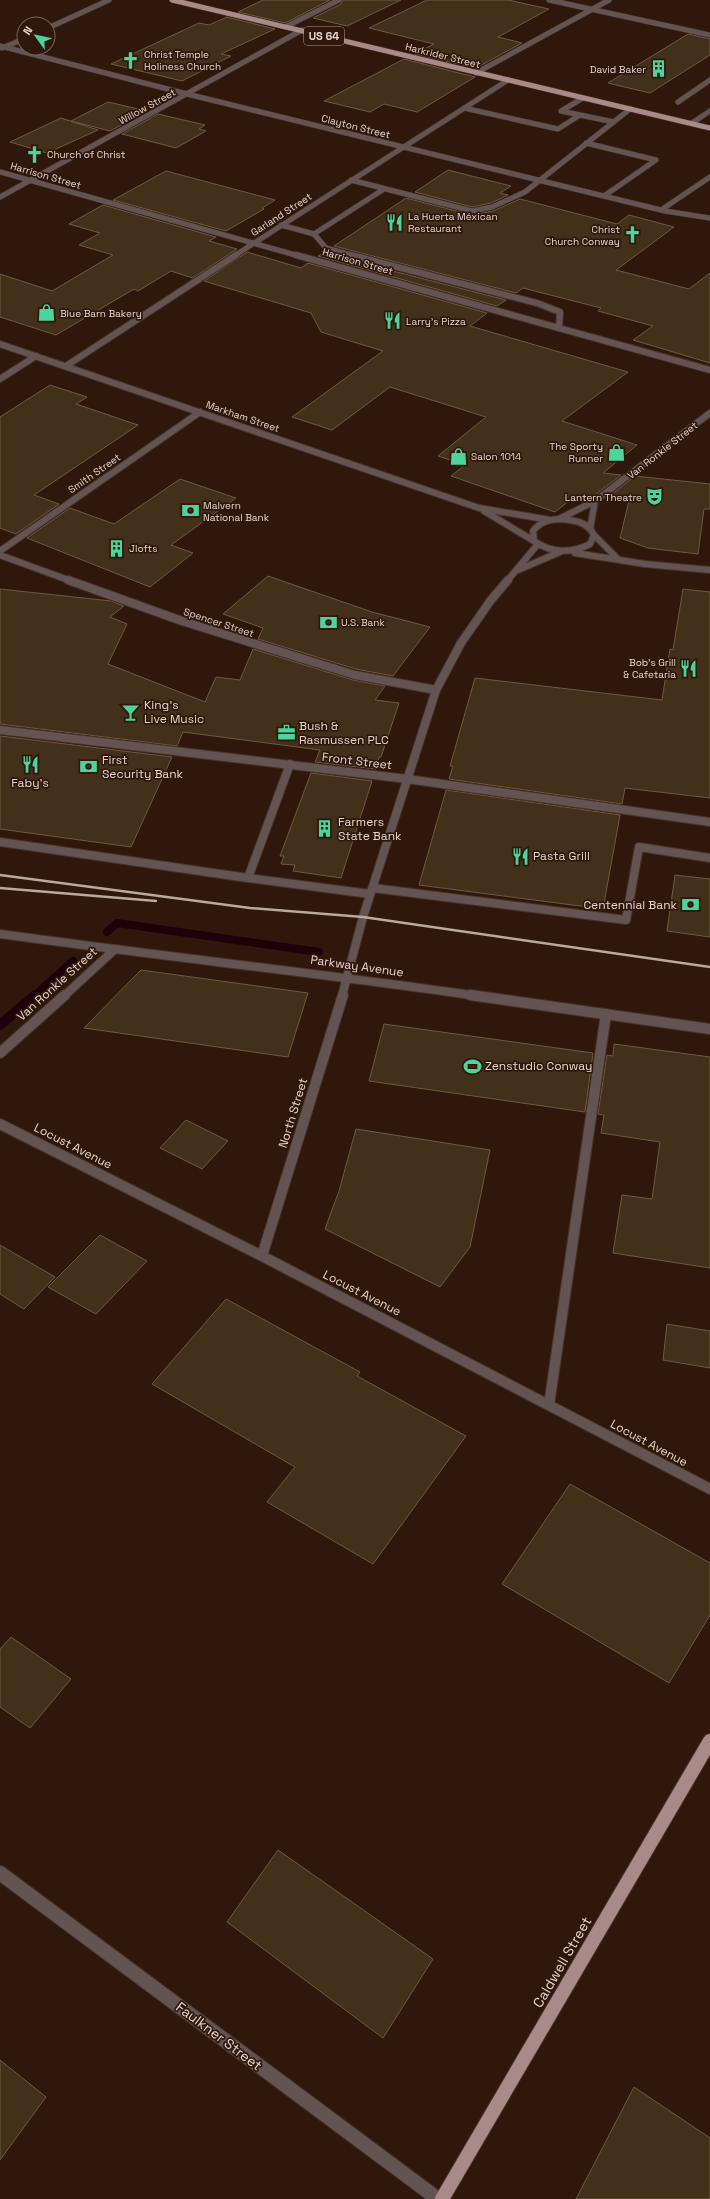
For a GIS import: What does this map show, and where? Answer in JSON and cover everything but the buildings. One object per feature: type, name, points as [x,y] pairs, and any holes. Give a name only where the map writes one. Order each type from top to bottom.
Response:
[{"type":"main road","name":"Harkrider Street","points":[[172,0],[710,128]]},
{"type":"main road","name":"Caldwell Street","points":[[442,2199],[710,1741]]},
{"type":"street","points":[[56,24],[109,0]]},
{"type":"street","points":[[285,27],[339,0]]},
{"type":"street","points":[[549,0],[710,35]]},
{"type":"street","points":[[476,73],[609,0]]},
{"type":"street","name":"Willow Street","points":[[0,197],[302,30]]},
{"type":"street","points":[[2,48],[16,42]]},
{"type":"street","name":"Clayton Street","points":[[2,48],[661,210],[710,218]]},
{"type":"street","name":"Garland Street","points":[[66,366],[281,225],[508,80]]},
{"type":"street","points":[[678,102],[710,80]]},
{"type":"street","points":[[583,98],[562,111],[614,122]]},
{"type":"street","points":[[464,108],[558,129],[580,115]]},
{"type":"street","points":[[351,180],[472,211],[492,207],[526,192],[539,180],[630,109]]},
{"type":"street","points":[[692,123],[710,111]]},
{"type":"street","points":[[586,143],[656,160],[604,196]]},
{"type":"street","name":"Harrison Street","points":[[0,172],[710,370]]},
{"type":"street","points":[[661,210],[710,177]]},
{"type":"street","points":[[314,234],[384,189]]},
{"type":"street","points":[[281,225],[314,234],[326,248],[538,303],[560,312],[559,328]]},
{"type":"street","name":"Markham Street","points":[[0,344],[478,508],[550,520]]},
{"type":"street","points":[[0,379],[36,356]]},
{"type":"street","name":"Smith Street","points":[[0,551],[200,412]]},
{"type":"street","name":"Van Ronkle Street","points":[[559,519],[595,501],[710,413]]},
{"type":"street","points":[[516,571],[565,552],[585,548],[594,539],[592,532],[595,501]]},
{"type":"street","name":"Markham Street","points":[[478,508],[552,550],[645,564],[710,570]]},
{"type":"street","points":[[348,977],[372,891],[436,690],[461,643],[491,600],[516,571],[536,542],[533,531],[542,523],[550,520],[559,519],[577,521],[592,532],[618,559]]},
{"type":"street","name":"Spencer Street","points":[[0,555],[182,621],[348,672],[436,690]]},
{"type":"street","name":"Front Street","points":[[0,730],[407,779],[710,822]]},
{"type":"street","points":[[248,878],[290,764]]},
{"type":"street","points":[[0,842],[248,878],[626,920],[639,847],[710,858]]},
{"type":"street","name":"Parkway Avenue","points":[[0,934],[114,950],[348,977],[710,1029]]},
{"type":"street","name":"Van Ronkle Street","points":[[0,1052],[114,950]]},
{"type":"street","name":"North Street","points":[[262,1256],[348,977]]},
{"type":"street","points":[[549,1405],[606,1014]]},
{"type":"street","name":"Locust Avenue","points":[[0,1124],[262,1256],[710,1489]]},
{"type":"street","name":"Faulkner Street","points":[[0,1873],[438,2199]]},
{"type":"waterway","points":[[107,932],[117,923],[319,952]]},
{"type":"waterway","points":[[34,996],[73,961]]},
{"type":"waterway","points":[[0,1025],[35,995]]},
{"type":"railway","points":[[0,875],[250,908],[363,917],[710,967]]},
{"type":"railway","points":[[0,888],[156,901]]},
{"type":"place","name":"Christ Temple Holiness Church","points":[[131,60]]},
{"type":"place","name":"David Baker","points":[[659,69]]},
{"type":"place","name":"Church of Christ","points":[[34,154]]},
{"type":"place","name":"La Huerta Méxican Restaurant","points":[[395,222]]},
{"type":"place","name":"Christ Church Conway","points":[[633,235]]},
{"type":"place","name":"Blue Barn Bakery","points":[[47,313]]},
{"type":"place","name":"Larry's Pizza","points":[[393,321]]},
{"type":"place","name":"The Sporty Runner","points":[[616,452]]},
{"type":"place","name":"Salon 1014","points":[[458,456]]},
{"type":"place","name":"Lantern Theatre","points":[[655,497]]},
{"type":"place","name":"Malvern National Bank","points":[[190,511]]},
{"type":"place","name":"Jlofts","points":[[116,548]]},
{"type":"place","name":"U.S. Bank","points":[[328,622]]},
{"type":"place","name":"Bob's Grill & Cafetaria","points":[[689,668]]},
{"type":"place","name":"King's Live Music","points":[[131,712]]},
{"type":"place","name":"Bush & Rasmussen PLC","points":[[286,733]]},
{"type":"place","name":"Faby's","points":[[30,764]]},
{"type":"place","name":"First Security Bank","points":[[89,767]]},
{"type":"place","name":"Farmers State Bank","points":[[325,829]]},
{"type":"place","name":"Pasta Grill","points":[[520,856]]},
{"type":"place","name":"Centennial Bank","points":[[690,905]]},
{"type":"place","name":"Zenstudio Conway","points":[[472,1066]]}]
